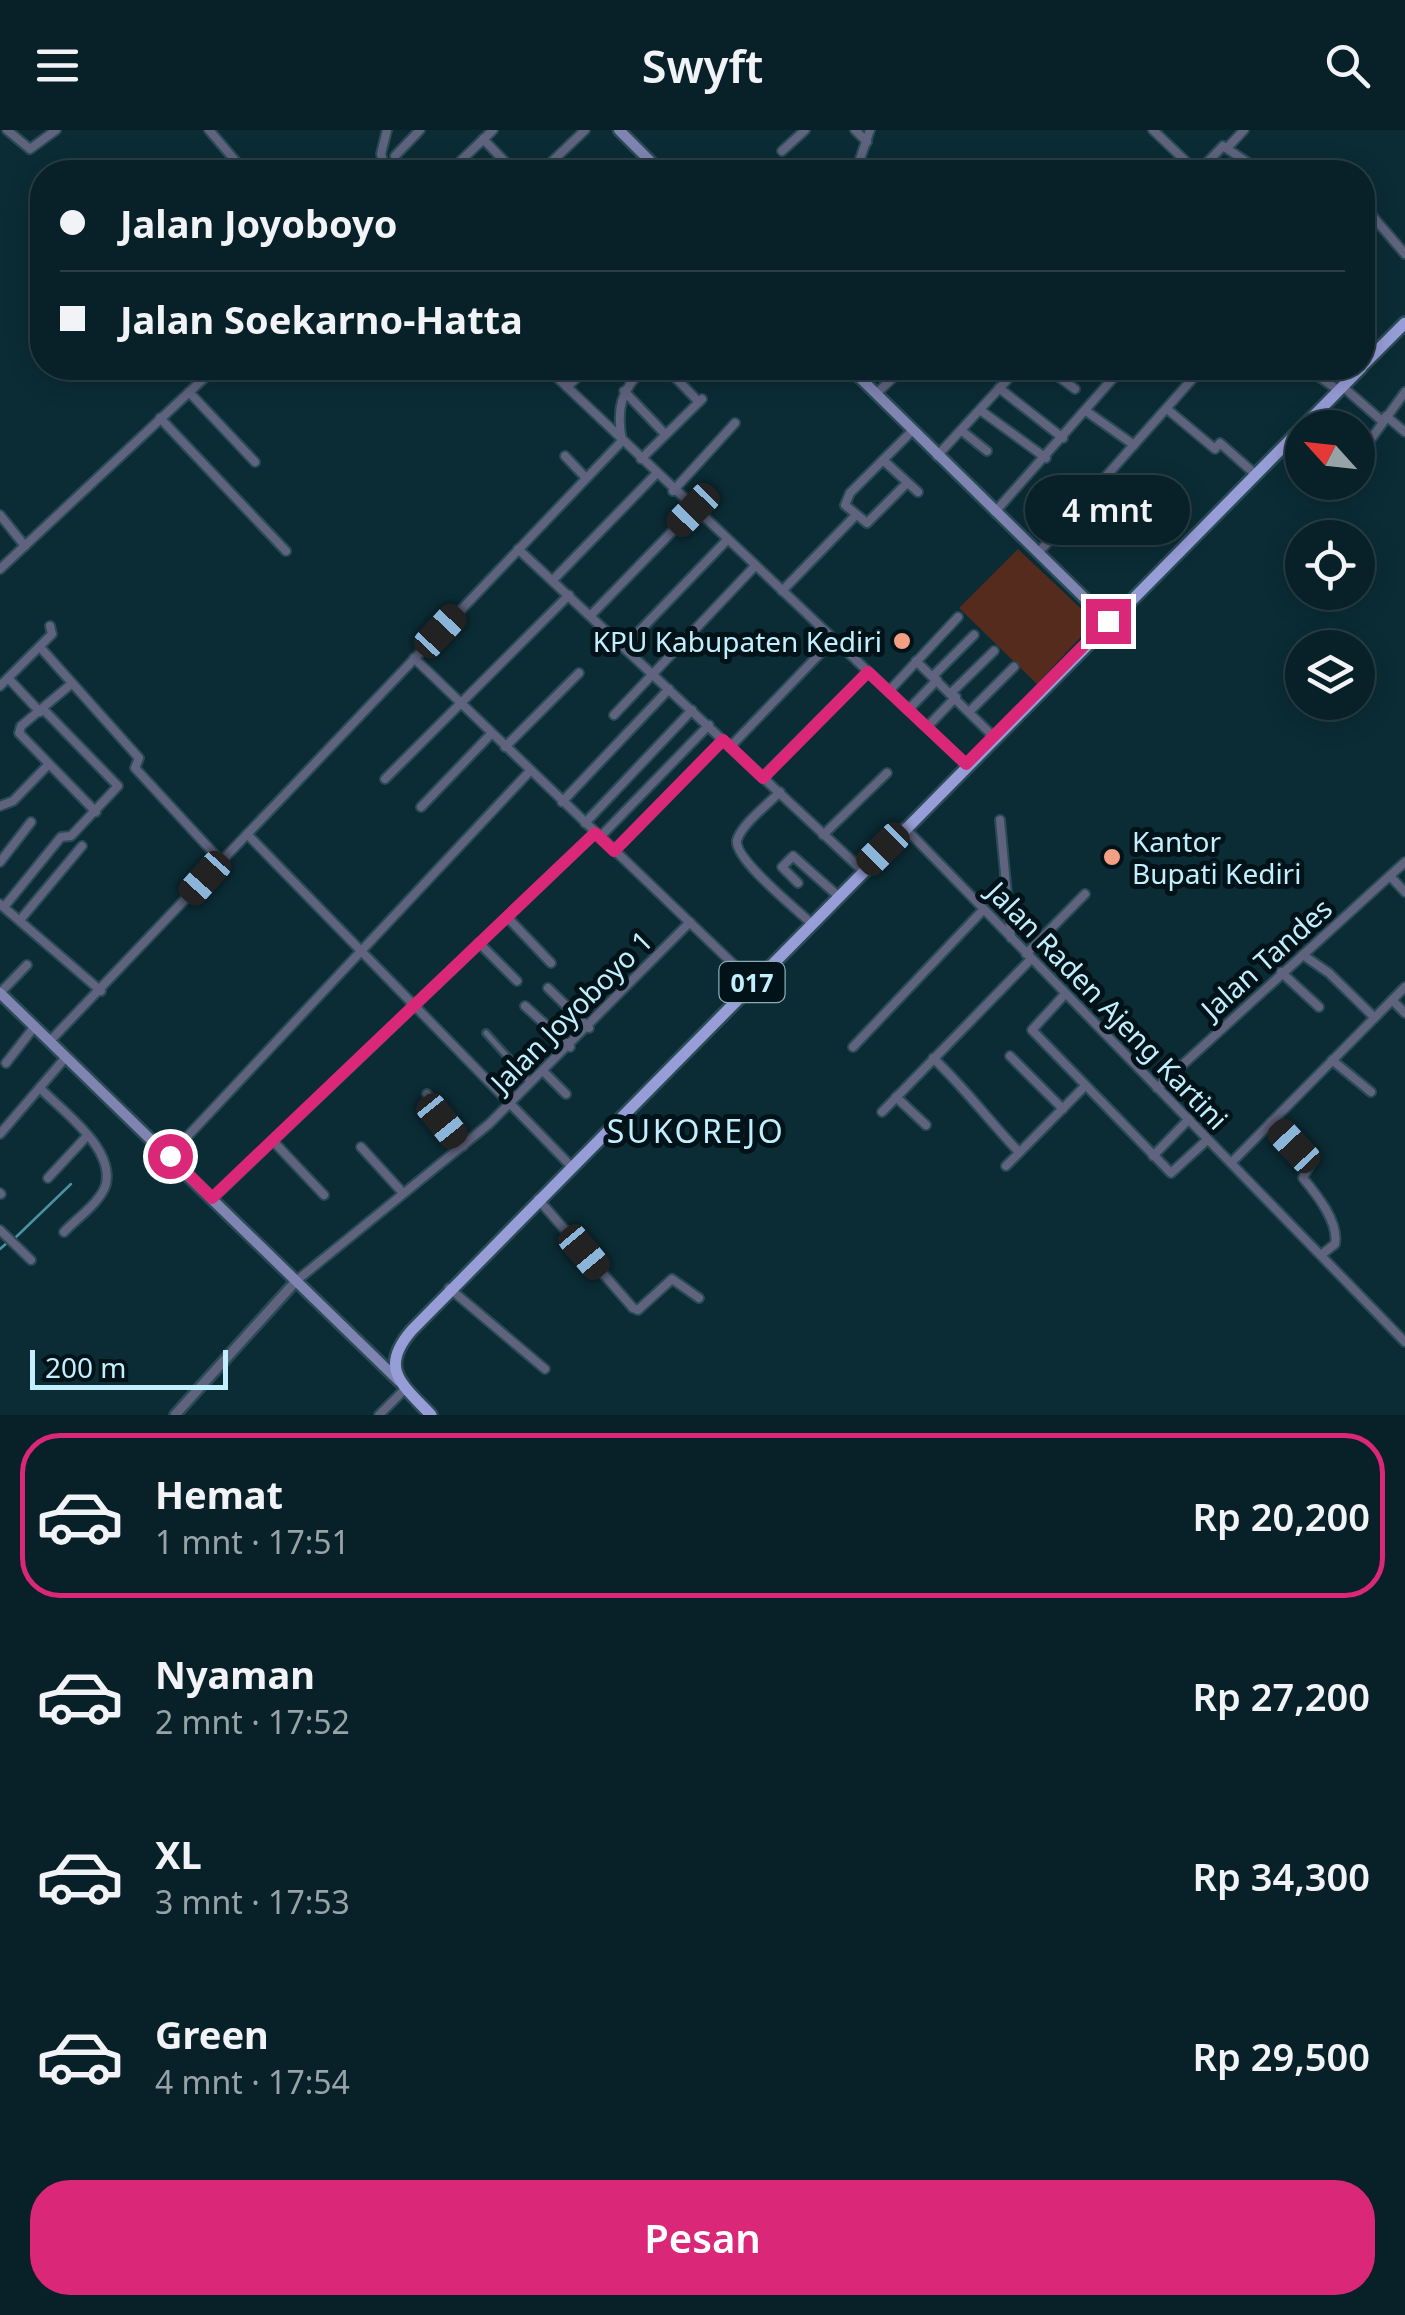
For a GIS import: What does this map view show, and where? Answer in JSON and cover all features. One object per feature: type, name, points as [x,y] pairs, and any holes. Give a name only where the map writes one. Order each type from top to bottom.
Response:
[{"type":"main road","points":[[622,131],[650,160]]},
{"type":"main road","name":"017","points":[[1375,354],[1405,324]]},
{"type":"main road","points":[[862,380],[1108,621]]},
{"type":"main road","name":"017","points":[[400,1345],[570,1165],[1348,380]]},
{"type":"main road","points":[[0,993],[431,1415]]},
{"type":"main road","points":[[371,1356],[386,1355],[400,1345]]},
{"type":"main road","points":[[400,1345],[394,1358],[402,1384]]},
{"type":"street","points":[[7,130],[30,149],[56,130]]},
{"type":"street","points":[[209,130],[235,160]]},
{"type":"street","points":[[383,160],[387,130]]},
{"type":"street","points":[[394,156],[420,130]]},
{"type":"street","points":[[462,160],[493,130]]},
{"type":"street","points":[[553,160],[585,130]]},
{"type":"street","points":[[782,151],[805,130]]},
{"type":"street","points":[[855,130],[867,142]]},
{"type":"street","points":[[857,160],[870,130]]},
{"type":"street","points":[[1153,130],[1184,160]]},
{"type":"street","points":[[1207,160],[1244,130]]},
{"type":"street","points":[[484,139],[504,160]]},
{"type":"street","points":[[1228,147],[1246,160]]},
{"type":"street","points":[[1375,219],[1405,254]]},
{"type":"street","points":[[0,569],[202,380]]},
{"type":"street","points":[[560,380],[966,764]]},
{"type":"street","points":[[567,387],[574,380]]},
{"type":"street","points":[[622,440],[618,419],[624,391],[634,380]]},
{"type":"street","points":[[641,458],[701,400],[679,380]]},
{"type":"street","points":[[876,394],[891,380]]},
{"type":"street","points":[[937,456],[1007,380]]},
{"type":"street","points":[[1063,380],[1075,389]]},
{"type":"street","points":[[995,512],[1046,458],[1110,380]]},
{"type":"street","points":[[1038,553],[1192,380]]},
{"type":"street","points":[[1327,380],[1405,432]]},
{"type":"street","points":[[999,388],[1063,438]]},
{"type":"street","points":[[624,391],[665,434]]},
{"type":"street","points":[[188,392],[254,462]]},
{"type":"street","points":[[1375,432],[1405,392]]},
{"type":"street","points":[[980,410],[1046,458]]},
{"type":"street","points":[[1167,410],[1215,448],[1220,443],[1254,474]]},
{"type":"street","points":[[1086,411],[1134,445]]},
{"type":"street","points":[[160,418],[286,551]]},
{"type":"street","points":[[673,491],[736,423]]},
{"type":"street","points":[[907,483],[870,522],[855,516],[845,500],[912,431]]},
{"type":"street","points":[[962,431],[987,451]]},
{"type":"street","points":[[50,1041],[622,440]]},
{"type":"street","points":[[565,456],[586,478]]},
{"type":"street","points":[[884,460],[918,492]]},
{"type":"street","points":[[553,580],[656,474]]},
{"type":"street","points":[[591,614],[693,510]]},
{"type":"street","points":[[0,515],[25,546]]},
{"type":"street","points":[[782,592],[855,516]]},
{"type":"street","points":[[624,647],[727,540]]},
{"type":"street","points":[[518,548],[862,870]]},
{"type":"street","points":[[614,715],[755,566]]},
{"type":"street","points":[[385,780],[569,594]]},
{"type":"street","points":[[889,691],[958,617]]},
{"type":"street","points":[[0,686],[52,629]]},
{"type":"street","points":[[908,710],[974,635]]},
{"type":"street","points":[[614,851],[834,640]]},
{"type":"street","points":[[40,646],[221,861]]},
{"type":"street","points":[[927,727],[994,651]]},
{"type":"street","points":[[414,658],[752,982]]},
{"type":"street","points":[[916,661],[994,737]]},
{"type":"street","points":[[970,712],[1014,667]]},
{"type":"street","points":[[763,778],[868,672]]},
{"type":"street","points":[[505,748],[579,673]]},
{"type":"street","points":[[8,678],[118,786]]},
{"type":"street","points":[[70,685],[19,733],[96,812]]},
{"type":"street","points":[[562,802],[669,689]]},
{"type":"street","points":[[585,823],[692,710]]},
{"type":"street","points":[[212,1198],[708,726]]},
{"type":"street","points":[[421,807],[491,734]]},
{"type":"street","points":[[101,990],[2,906],[60,837],[71,836],[138,764]]},
{"type":"street","points":[[1,804],[13,801],[48,765]]},
{"type":"street","points":[[170,1156],[530,771]]},
{"type":"street","points":[[823,835],[888,773]]},
{"type":"street","points":[[780,792],[738,837],[738,848],[748,864],[810,922]]},
{"type":"street","points":[[1000,820],[1011,938]]},
{"type":"street","points":[[0,862],[31,822]]},
{"type":"street","name":"Jalan Raden Ajeng Kartini","points":[[904,828],[1405,1342]]},
{"type":"street","points":[[247,834],[570,1165]]},
{"type":"street","points":[[20,920],[82,846]]},
{"type":"street","points":[[798,883],[782,867],[793,856],[836,895]]},
{"type":"street","name":"Jalan Tandes","points":[[1157,1088],[1405,862]]},
{"type":"street","points":[[1390,876],[1405,892]]},
{"type":"street","points":[[882,1112],[1086,894]]},
{"type":"street","points":[[853,1046],[983,910]]},
{"type":"street","points":[[507,916],[550,963]]},
{"type":"street","name":"Jalan Joyoboyo 1","points":[[296,1281],[463,1146],[532,1084],[690,922]]},
{"type":"street","points":[[479,944],[517,981]]},
{"type":"street","points":[[1304,955],[1374,1017]]},
{"type":"street","points":[[0,993],[26,964]]},
{"type":"street","points":[[1282,972],[1319,1007]]},
{"type":"street","points":[[1232,1163],[1405,987]]},
{"type":"street","points":[[548,988],[589,1028]]},
{"type":"street","points":[[1065,994],[1032,1033],[1084,1088],[1173,1173],[1207,1140]]},
{"type":"street","points":[[1392,1000],[1405,1013]]},
{"type":"street","points":[[525,1006],[570,1047]]},
{"type":"street","points":[[6,1063],[34,1026]]},
{"type":"street","points":[[486,1033],[532,1084]]},
{"type":"street","points":[[1210,1040],[1220,1048]]},
{"type":"street","points":[[1010,1056],[1063,1108]]},
{"type":"street","points":[[0,1134],[66,1057]]},
{"type":"street","points":[[933,1058],[1019,1152]]},
{"type":"street","points":[[1332,1060],[1371,1092]]},
{"type":"street","points":[[544,1072],[566,1094]]},
{"type":"street","points":[[40,1088],[100,1154],[106,1183],[64,1232]]},
{"type":"street","points":[[1006,1166],[1084,1088]]},
{"type":"street","points":[[426,1094],[463,1146]]},
{"type":"street","points":[[896,1097],[926,1126]]},
{"type":"street","points":[[1289,1104],[1296,1111]]},
{"type":"street","points":[[1152,1156],[1189,1120]]},
{"type":"street","points":[[1271,1122],[1310,1164],[1303,1178],[1322,1202],[1336,1236],[1335,1244],[1321,1256]]},
{"type":"street","points":[[48,1178],[87,1136]]},
{"type":"street","points":[[272,1141],[324,1195]]},
{"type":"street","points":[[362,1148],[403,1193]]},
{"type":"street","points":[[538,1198],[633,1308],[638,1310],[672,1279],[700,1298]]},
{"type":"street","points":[[0,1230],[31,1260]]},
{"type":"street","points":[[175,1415],[296,1281]]},
{"type":"street","points":[[450,1288],[545,1369]]},
{"type":"street","points":[[379,1415],[402,1384]]},
{"type":"shaded area","points":[[1018,549],[1091,618],[1092,625],[1037,684],[959,608]]},
{"type":"waterway","points":[[15,1238],[71,1184]]},
{"type":"waterway","points":[[0,1249],[8,1242]]},
{"type":"place","name":"KPU Kabupaten Kediri","points":[[902,641]]},
{"type":"place","name":"Kantor Bupati Kediri","points":[[1112,857]]},
{"type":"district","name":"SUKOREJO","points":[[696,1130]]},
{"type":"route","points":[[170,1156],[212,1198],[595,833],[614,851],[723,740],[763,778],[868,672],[966,764],[1108,621]]}]
